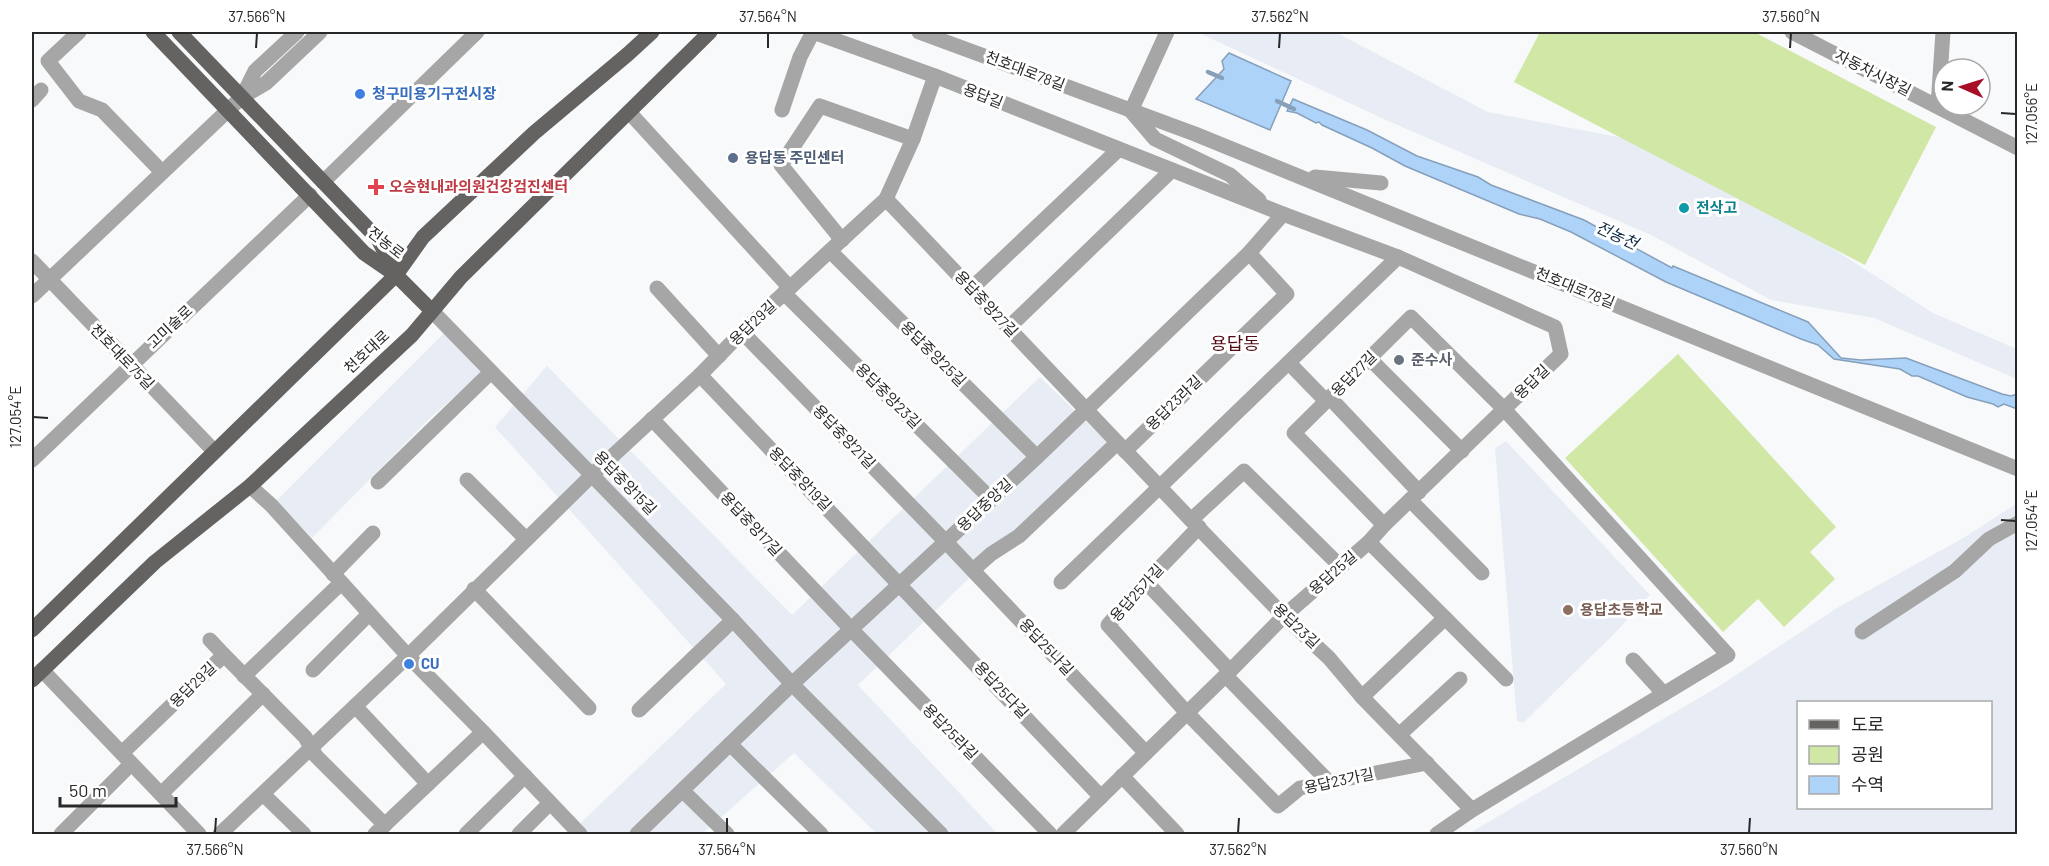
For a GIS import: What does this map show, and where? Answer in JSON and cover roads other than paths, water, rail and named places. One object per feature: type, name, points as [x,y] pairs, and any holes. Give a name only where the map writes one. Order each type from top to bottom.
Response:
[{"type":"main road","name":"전농로","points":[[153,32],[364,253],[396,275]]},
{"type":"main road","name":"전농로","points":[[179,32],[378,239],[396,275]]},
{"type":"main road","points":[[32,630],[396,275],[423,237],[534,133],[652,32]]},
{"type":"main road","name":"천호대로","points":[[37,675],[155,562],[250,486],[412,335],[461,277],[710,32]]},
{"type":"main road","name":"용답중앙15길","points":[[396,275],[432,311]]},
{"type":"street","points":[[79,32],[48,61],[79,101],[102,110],[162,172]]},
{"type":"street","points":[[242,97],[255,71],[297,32]]},
{"type":"street","points":[[32,296],[242,97],[266,83],[320,32]]},
{"type":"street","points":[[324,182],[477,32]]},
{"type":"street","name":"용답길","points":[[782,110],[800,57],[813,32],[935,76],[1283,214],[1398,257],[1555,327],[1561,354],[1504,409],[1728,655],[1472,810],[1437,834]]},
{"type":"street","points":[[834,32],[846,43]]},
{"type":"street","name":"천호대로78길","points":[[919,32],[1297,175],[2018,469]]},
{"type":"street","points":[[1167,32],[1131,111],[1155,140],[1230,175],[1268,208]]},
{"type":"street","name":"자동차시장길","points":[[1792,32],[1932,103]]},
{"type":"street","points":[[1941,57],[1943,32]]},
{"type":"street","name":"용답29길","points":[[220,834],[264,795],[474,589],[700,375],[742,332],[886,200],[913,139],[935,76]]},
{"type":"street","points":[[842,240],[781,165],[820,106],[913,139]]},
{"type":"street","name":"용답중앙23길","points":[[629,112],[787,290],[991,499]]},
{"type":"street","name":"자동차시장길","points":[[1959,117],[2018,148]]},
{"type":"street","points":[[971,289],[1119,149]]},
{"type":"street","points":[[1008,328],[1172,170]]},
{"type":"street","points":[[1297,175],[1381,183]]},
{"type":"street","name":"고미술로","points":[[32,460],[310,195]]},
{"type":"street","name":"용답중앙27길","points":[[886,200],[1085,409]]},
{"type":"street","name":"용답중앙길","points":[[637,834],[792,684],[1037,457],[1249,253],[1283,214]]},
{"type":"street","name":"용답중앙25길","points":[[830,251],[1037,457]]},
{"type":"street","name":"용답23라길","points":[[1121,447],[1287,294],[1249,253]]},
{"type":"street","points":[[1061,582],[1398,257]]},
{"type":"street","name":"천호대로75길","points":[[32,261],[214,451]]},
{"type":"street","points":[[657,288],[718,356]]},
{"type":"street","name":"용답중앙15길","points":[[432,311],[733,620],[792,684],[941,834]]},
{"type":"street","name":"용답27길","points":[[1384,525],[1294,433],[1411,316],[1504,409]]},
{"type":"street","name":"용답중앙21길","points":[[742,332],[945,541]]},
{"type":"street","points":[[1369,358],[1462,451]]},
{"type":"street","points":[[1289,363],[1328,399],[1482,573]]},
{"type":"street","points":[[378,482],[491,372]]},
{"type":"street","name":"용답중앙19길","points":[[700,375],[900,583]]},
{"type":"street","name":"용답23길","points":[[1085,409],[1284,616],[1329,658],[1362,697],[1472,810]]},
{"type":"street","name":"용답25길","points":[[1063,834],[1228,674],[1284,616],[1370,542],[1384,525],[1504,409]]},
{"type":"street","name":"용답중앙17길","points":[[652,419],[851,629]]},
{"type":"street","points":[[973,570],[991,554],[1019,536],[1121,447]]},
{"type":"street","points":[[1195,524],[1244,471],[1340,566]]},
{"type":"street","points":[[467,480],[526,539]]},
{"type":"street","points":[[250,486],[408,656],[580,834]]},
{"type":"street","points":[[1862,632],[1955,571],[1989,539],[2018,523]]},
{"type":"street","name":"용답25가길","points":[[1187,713],[1108,625],[1195,524]]},
{"type":"street","points":[[244,676],[337,578],[373,533]]},
{"type":"street","name":"용답25나길","points":[[945,541],[1146,753]]},
{"type":"street","points":[[1370,542],[1506,679]]},
{"type":"street","points":[[1146,582],[1329,782]]},
{"type":"street","name":"용답25다길","points":[[900,583],[1101,797]]},
{"type":"street","points":[[474,589],[589,708]]},
{"type":"street","points":[[313,670],[369,614]]},
{"type":"street","points":[[1362,697],[1445,618]]},
{"type":"street","points":[[639,710],[733,620]]},
{"type":"street","name":"용답25라길","points":[[851,629],[1050,834]]},
{"type":"street","points":[[210,640],[224,655]]},
{"type":"street","name":"용답29길","points":[[61,834],[224,655],[312,747],[316,756],[380,830]]},
{"type":"street","points":[[1633,660],[1664,694]]},
{"type":"street","points":[[37,675],[127,759],[199,834]]},
{"type":"street","points":[[1399,735],[1460,679]]},
{"type":"street","points":[[161,794],[263,694]]},
{"type":"street","points":[[355,706],[428,784]]},
{"type":"street","name":"용답23가길","points":[[1187,713],[1278,806],[1299,788],[1427,764]]},
{"type":"street","points":[[380,830],[483,732]]},
{"type":"street","points":[[730,744],[820,834]]},
{"type":"street","points":[[466,834],[525,776]]},
{"type":"street","points":[[1122,776],[1177,834]]},
{"type":"street","points":[[683,791],[727,834]]},
{"type":"street","points":[[264,795],[304,834]]},
{"type":"street","points":[[519,834],[550,803]]},
{"type":"water","points":[[1229,53],[1291,81],[1270,130],[1196,99],[1224,69],[1222,61]]},
{"type":"water","points":[[1293,99],[1367,130],[1417,156],[1478,177],[1491,185],[1584,220],[1672,268],[1673,266],[1808,322],[1841,358],[1861,360],[1906,358],[2002,394],[2011,396],[2017,394],[2017,409],[2004,404],[1998,407],[1967,397],[1918,376],[1912,376],[1900,369],[1834,359],[1818,345],[1666,282],[1571,232],[1540,219],[1519,214],[1405,166],[1319,122],[1316,123],[1297,113],[1287,111]]},
{"type":"waterway","name":"전농천","points":[[1208,72],[1222,78]]},
{"type":"waterway","name":"전농천","points":[[1277,101],[1294,109]]},
{"type":"place","name":"청구미용기구전시장","points":[[360,94]]},
{"type":"place","name":"용답동 주민센터","points":[[733,158]]},
{"type":"place","name":"오승현내과의원건강검진센터","points":[[376,187]]},
{"type":"place","name":"전삭고","points":[[1684,208]]},
{"type":"place","name":"준수사","points":[[1399,360]]},
{"type":"place","name":"용답초등학교","points":[[1568,610]]},
{"type":"place","name":"CU","points":[[409,664]]},
{"type":"district","name":"용답동","points":[[1235,344]]}]
